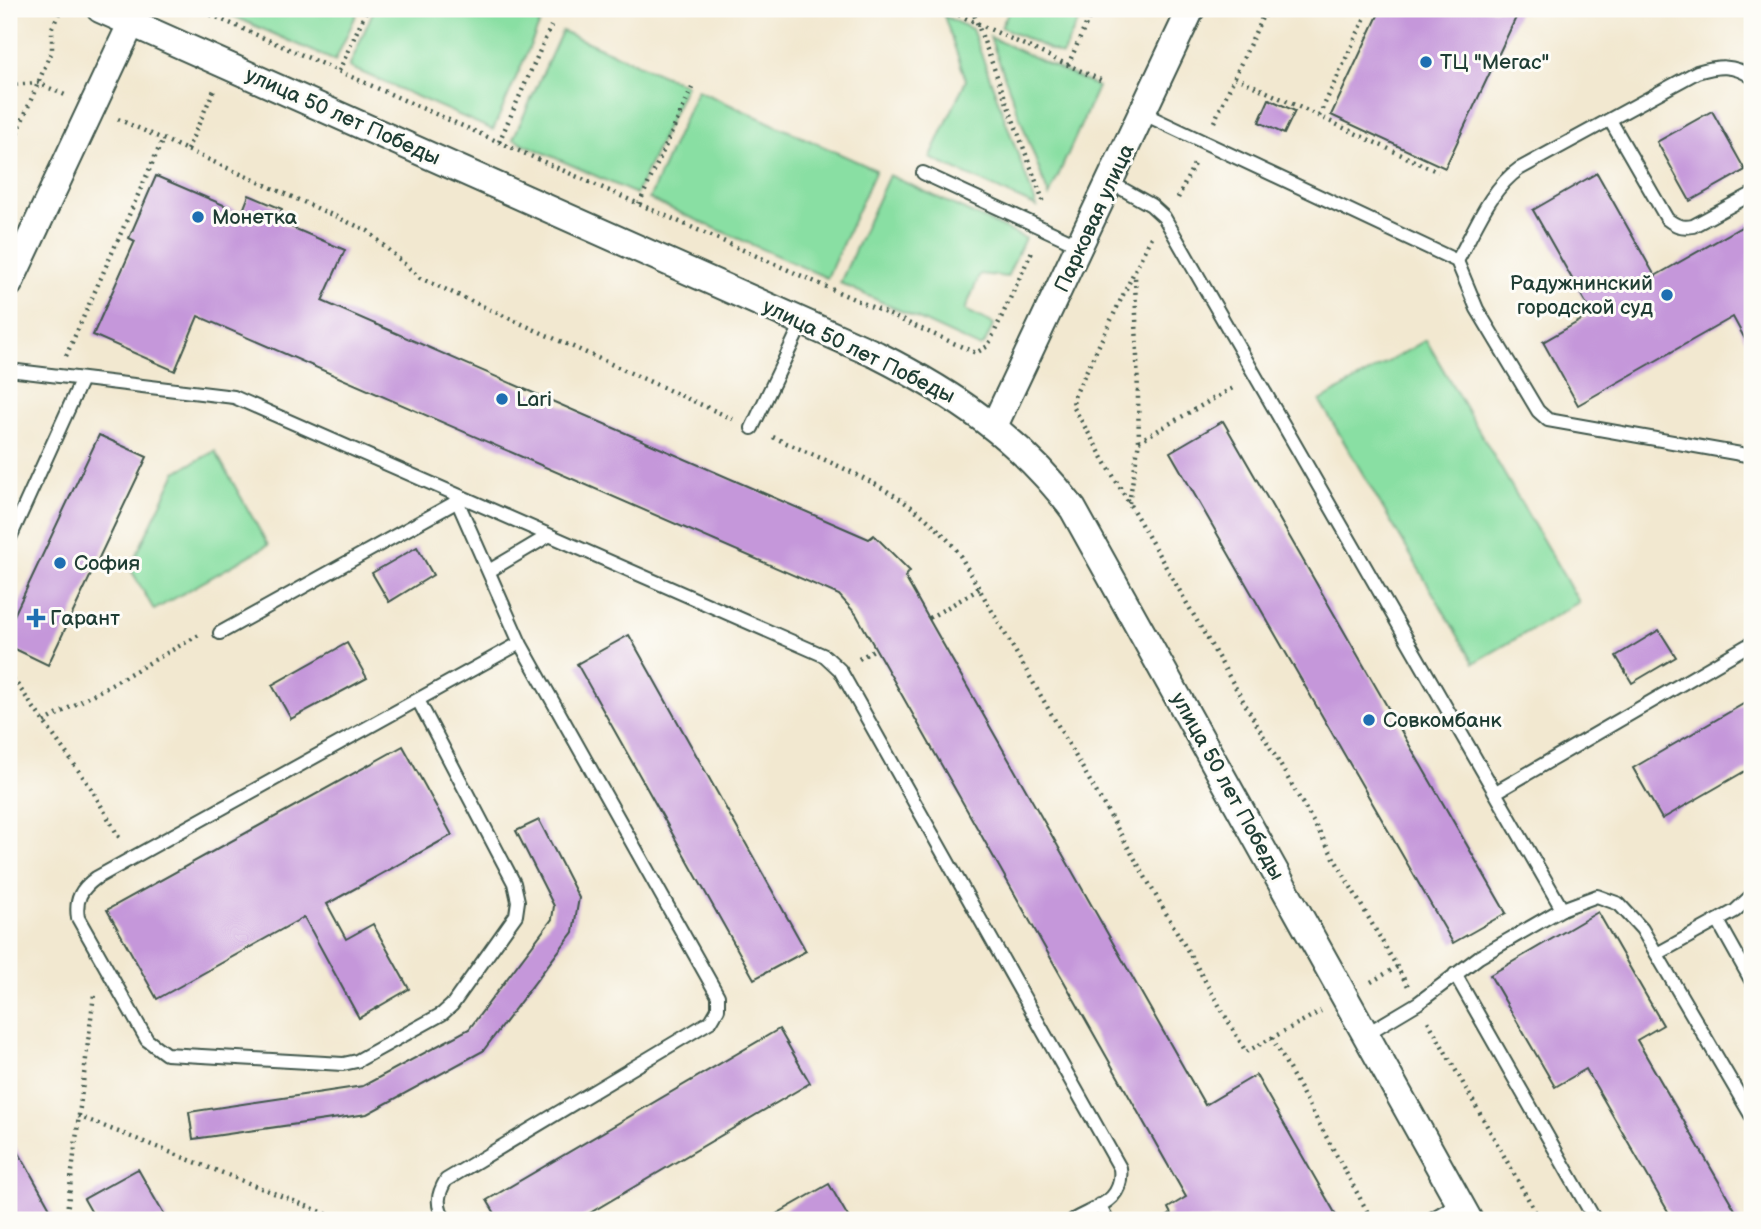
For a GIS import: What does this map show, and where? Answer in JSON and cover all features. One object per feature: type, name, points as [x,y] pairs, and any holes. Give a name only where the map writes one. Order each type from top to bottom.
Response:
[{"type":"street","name":"улица 50 лет Победы","points":[[100,9],[803,321],[913,373],[946,392],[994,426],[1040,467],[1073,509],[1464,1212]]},
{"type":"street","name":"Парковая улица","points":[[994,426],[1191,9]]},
{"type":"street","points":[[9,284],[132,22]]},
{"type":"lane","points":[[1457,261],[1505,179],[1697,72],[1718,66],[1736,68],[1752,77]]},
{"type":"lane","points":[[1142,113],[1457,261],[1477,309],[1538,411],[1548,420],[1752,457]]},
{"type":"lane","points":[[1610,120],[1667,219],[1674,225],[1683,228],[1693,226],[1752,194]]},
{"type":"lane","points":[[923,173],[1080,246]]},
{"type":"lane","points":[[1110,182],[1144,200],[1164,217],[1562,909]]},
{"type":"lane","points":[[752,428],[803,321]]},
{"type":"lane","points":[[9,370],[234,397],[457,498],[825,656],[841,670],[1120,1168],[1122,1183],[1115,1196],[1073,1220]]},
{"type":"lane","points":[[9,540],[82,379]]},
{"type":"lane","points":[[445,1220],[438,1208],[439,1192],[446,1180],[711,1021],[718,1009],[718,996],[520,643],[457,498]]},
{"type":"lane","points":[[220,634],[457,498]]},
{"type":"lane","points":[[489,571],[548,536]]},
{"type":"lane","points":[[418,700],[514,883],[518,901],[516,915],[452,1005],[442,1014],[356,1061],[343,1064],[166,1054],[147,1041],[78,918],[79,896],[96,878],[520,643]]},
{"type":"lane","points":[[1496,792],[1752,643]]},
{"type":"lane","points":[[1366,1034],[1418,1003],[1479,957],[1562,909],[1597,895],[1607,898],[1629,913],[1657,954],[1752,1117]]},
{"type":"lane","points":[[1657,954],[1718,921],[1752,895]]},
{"type":"lane","points":[[1718,921],[1752,982]]},
{"type":"lane","points":[[1455,974],[1595,1220]]},
{"type":"lane","points":[[1098,1205],[1107,1220]]},
{"type":"lane","points":[[1430,1220],[1464,1212]]},
{"type":"path","points":[[9,152],[52,50],[52,28],[61,9]]},
{"type":"path","points":[[198,9],[976,353],[988,346],[1049,216],[972,9]]},
{"type":"path","points":[[339,71],[367,9]]},
{"type":"path","points":[[946,9],[1105,82]]},
{"type":"path","points":[[1068,65],[1093,9]]},
{"type":"path","points":[[1263,16],[1279,9]]},
{"type":"path","points":[[1319,116],[1369,9]]},
{"type":"path","points":[[499,142],[551,26]]},
{"type":"path","points":[[1235,77],[1438,172]]},
{"type":"path","points":[[9,85],[38,83]]},
{"type":"path","points":[[639,204],[692,88]]},
{"type":"path","points":[[128,124],[368,231],[420,278],[905,500],[941,530],[981,588],[1247,1052],[1272,1038],[1372,1220]]},
{"type":"path","points":[[57,376],[163,139]]},
{"type":"path","points":[[1129,503],[1139,441],[1135,271]]},
{"type":"path","points":[[1139,441],[1255,375]]},
{"type":"path","points":[[1073,399],[1074,408],[1418,1003],[1540,1220]]},
{"type":"path","points":[[929,618],[981,588]]},
{"type":"path","points":[[44,722],[202,633],[220,634]]},
{"type":"path","points":[[9,673],[91,788],[131,858]]},
{"type":"path","points":[[66,1220],[99,955]]},
{"type":"path","points":[[78,1116],[342,1220]]},
{"type":"green space","points":[[217,9],[359,9],[335,61]]},
{"type":"green space","points":[[374,9],[513,9],[541,21],[493,130],[349,67]]},
{"type":"green space","points":[[1010,9],[1084,9],[1062,55],[1001,27]]},
{"type":"green space","points":[[944,16],[972,29],[1037,207],[930,158],[966,80]]},
{"type":"green space","points":[[562,31],[686,85],[636,194],[513,139]]},
{"type":"green space","points":[[990,37],[1098,87],[1049,196]]},
{"type":"green space","points":[[697,90],[876,170],[827,278],[649,199]]},
{"type":"green space","points":[[889,175],[1025,238],[1007,277],[980,274],[965,310],[994,324],[984,345],[979,347],[840,283]]},
{"type":"green space","points":[[1426,340],[1579,602],[1474,663],[1320,401]]},
{"type":"green space","points":[[215,451],[268,545],[154,610],[130,568],[176,472]]},
{"type":"building","name":"ТЦ \"Мегас\"","points":[[1381,9],[1520,9],[1445,168],[1331,115]]},
{"type":"building","points":[[1269,99],[1295,111],[1284,134],[1259,122]]},
{"type":"building","points":[[1712,111],[1745,170],[1690,201],[1657,142]]},
{"type":"building","name":"Радужнинский городской суд","points":[[1597,173],[1655,276],[1752,221],[1752,352],[1733,317],[1578,405],[1543,342],[1592,314],[1533,210]]},
{"type":"building","points":[[156,176],[242,213],[249,195],[282,209],[277,221],[345,250],[322,301],[869,539],[874,535],[910,571],[905,577],[1205,1105],[1256,1075],[1339,1220],[1161,1220],[1171,1214],[1168,1208],[1186,1197],[856,614],[839,595],[198,316],[175,371],[93,335],[135,241],[129,238]]},
{"type":"building","points":[[1223,421],[1506,913],[1453,943],[1170,452]]},
{"type":"building","points":[[99,435],[147,457],[48,665],[9,646],[9,626]]},
{"type":"building","points":[[417,547],[433,575],[389,602],[372,573]]},
{"type":"building","points":[[1659,630],[1676,657],[1632,683],[1616,656]]},
{"type":"building","points":[[629,635],[806,951],[754,979],[577,664]]},
{"type":"building","points":[[347,643],[367,678],[291,719],[272,685]]},
{"type":"building","points":[[1752,699],[1752,767],[1662,819],[1633,768]]},
{"type":"building","points":[[403,746],[452,835],[327,904],[346,939],[373,924],[409,989],[359,1018],[304,917],[157,999],[107,910]]},
{"type":"building","points":[[539,820],[579,898],[573,932],[483,1051],[367,1114],[193,1139],[189,1112],[363,1086],[469,1029],[552,919],[554,906],[516,831]]},
{"type":"building","points":[[1598,912],[1663,1025],[1637,1040],[1741,1220],[1673,1220],[1586,1069],[1555,1087],[1490,975]]},
{"type":"building","points":[[779,1029],[810,1083],[578,1220],[499,1220],[487,1200]]},
{"type":"building","points":[[9,1135],[56,1219],[9,1220]]},
{"type":"building","points":[[138,1169],[167,1220],[96,1220],[84,1199]]},
{"type":"building","points":[[829,1184],[850,1220],[766,1220]]},
{"type":"place","name":"ТЦ \"Мегас\"","points":[[1426,62]]},
{"type":"place","name":"Монетка","points":[[198,217]]},
{"type":"place","name":"Радужнинский городской суд","points":[[1667,295]]},
{"type":"place","name":"Lari","points":[[502,399]]},
{"type":"place","name":"София","points":[[60,563]]},
{"type":"place","name":"Гарант","points":[[36,618]]},
{"type":"place","name":"Совкомбанк","points":[[1369,720]]}]
